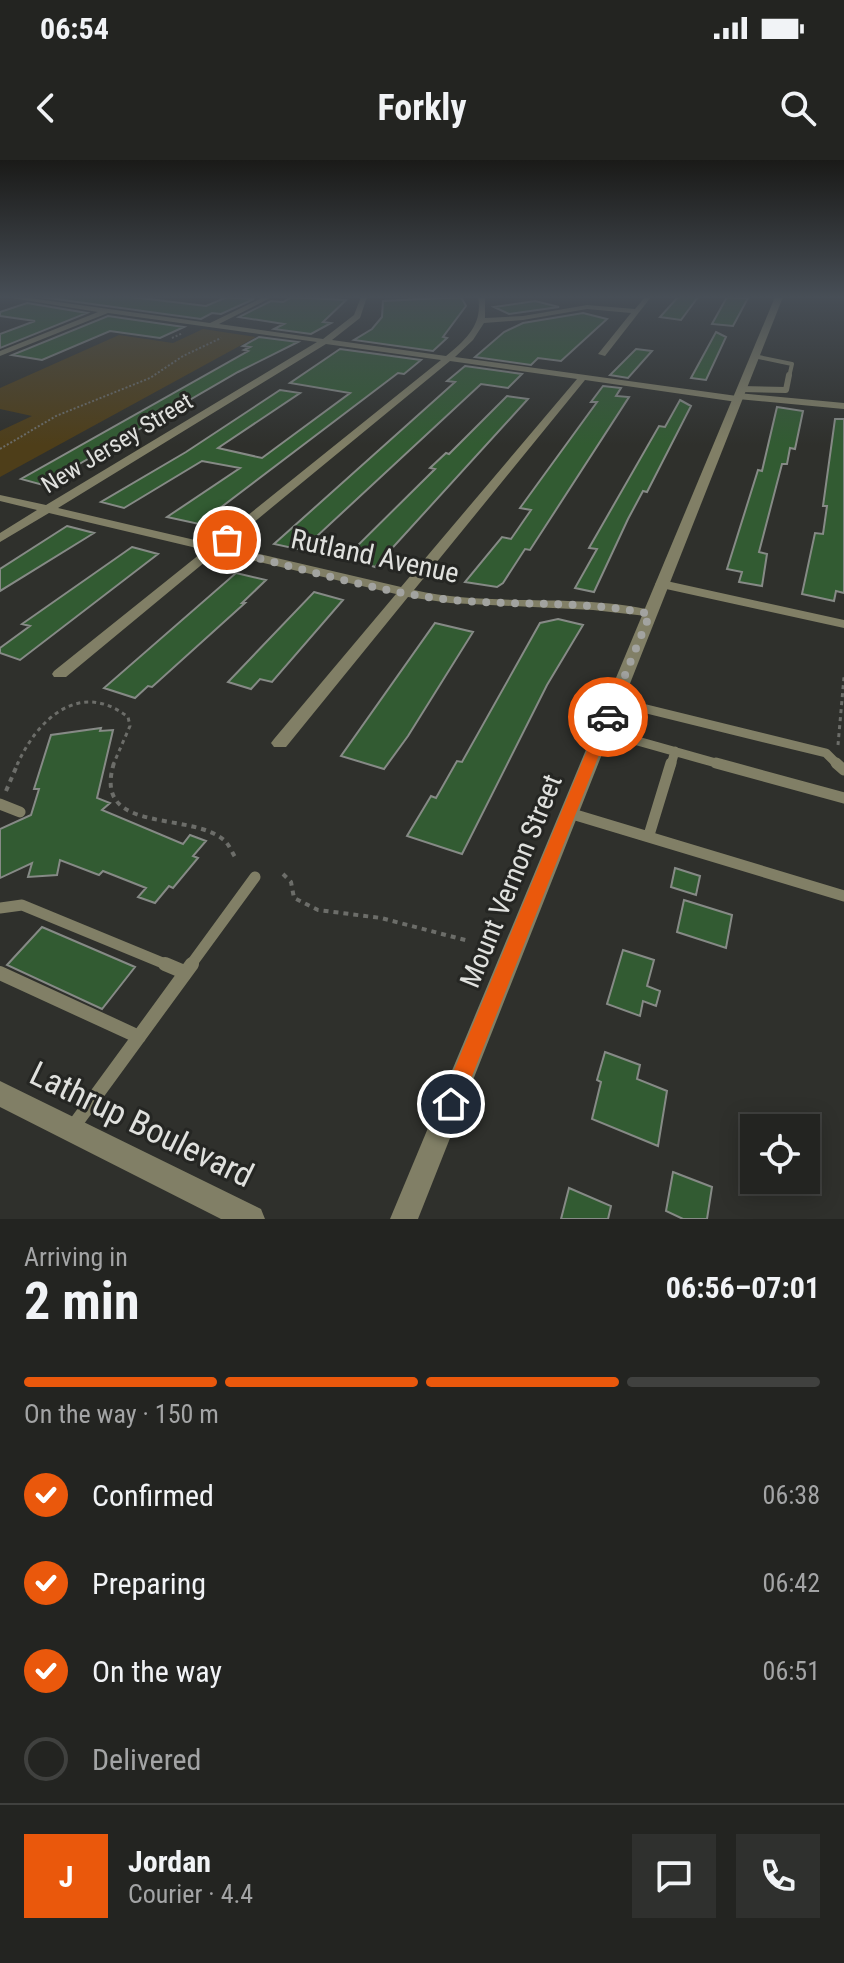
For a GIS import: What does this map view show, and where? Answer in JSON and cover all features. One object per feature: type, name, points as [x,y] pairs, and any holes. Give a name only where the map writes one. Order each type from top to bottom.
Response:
[{"type":"street","points":[[0,354],[19,346]]},
{"type":"street","name":"New Jersey Street","points":[[0,538],[316,346]]},
{"type":"street","points":[[365,346],[583,377],[738,394]]},
{"type":"street","points":[[60,674],[463,346]]},
{"type":"street","points":[[602,354],[608,346]]},
{"type":"street","name":"Mount Vernon Street","points":[[404,1219],[758,346]]},
{"type":"street","points":[[280,743],[583,377]]},
{"type":"street","name":"Rutland Avenue","points":[[0,498],[404,592],[481,602],[602,605],[650,614]]},
{"type":"street","points":[[662,584],[844,624]]},
{"type":"street","name":"Lathrup Boulevard","points":[[0,1094],[251,1219]]},
{"type":"lane","points":[[738,394],[786,390],[792,364],[754,356]]},
{"type":"lane","points":[[738,394],[844,406]]},
{"type":"lane","points":[[614,701],[826,753],[844,770]]},
{"type":"lane","points":[[602,731],[844,798]]},
{"type":"lane","points":[[649,835],[675,751]]},
{"type":"lane","points":[[2,798],[20,812]]},
{"type":"lane","points":[[569,813],[844,896]]},
{"type":"lane","points":[[71,1130],[255,877]]},
{"type":"lane","points":[[0,908],[22,905],[184,972]]},
{"type":"lane","points":[[0,973],[139,1037]]},
{"type":"path","points":[[0,449],[50,419],[150,378],[203,346]]},
{"type":"path","points":[[837,751],[844,677]]},
{"type":"path","points":[[2,798],[23,747],[46,719],[73,705],[114,708],[128,717],[130,726],[109,782],[116,801],[135,814],[186,825],[221,837],[231,846],[235,857]]},
{"type":"path","points":[[283,874],[291,882],[294,898],[308,907],[381,918],[469,941]]},
{"type":"shaded area","points":[[93,346],[239,346],[0,477],[0,431],[32,416],[0,409],[0,388]]},
{"type":"building","points":[[33,346],[74,346],[42,360],[12,355]]},
{"type":"building","points":[[246,346],[289,346],[238,372],[43,485],[21,479],[248,351],[244,350],[250,347]]},
{"type":"building","points":[[400,346],[438,346],[433,351]]},
{"type":"building","points":[[487,346],[577,346],[561,361],[538,358],[531,365],[475,357]]},
{"type":"building","points":[[708,346],[722,346],[706,380],[691,378]]},
{"type":"building","points":[[340,349],[421,360],[404,374],[398,373],[199,524],[167,517],[240,468],[202,461],[124,508],[101,502],[186,452],[280,390],[300,393],[218,448],[262,458],[350,393],[290,383]]},
{"type":"building","points":[[636,349],[652,351],[628,378],[610,375]]},
{"type":"building","points":[[465,366],[522,374],[508,388],[481,384],[302,550],[274,544],[455,382],[447,381]]},
{"type":"building","points":[[603,386],[621,388],[616,396],[629,397],[530,550],[525,549],[503,583],[497,587],[465,582],[502,537],[511,539],[531,510],[520,508],[597,402],[591,402]]},
{"type":"building","points":[[507,396],[528,399],[375,567],[346,557],[435,469],[430,468],[446,453],[449,454]]},
{"type":"building","points":[[680,400],[691,406],[647,492],[643,491],[628,519],[594,592],[575,588],[597,549],[589,548],[659,426],[665,427]]},
{"type":"building","points":[[777,407],[803,411],[795,449],[790,448],[787,464],[782,464],[759,552],[767,554],[762,586],[739,582],[742,572],[727,569],[758,470],[762,471]]},
{"type":"building","points":[[835,419],[844,419],[844,593],[836,591],[834,601],[802,594],[815,533],[823,534],[827,506],[823,506]]},
{"type":"building","points":[[67,526],[94,533],[0,591],[0,569]]},
{"type":"building","points":[[132,547],[158,554],[20,660],[0,653],[0,648],[30,626],[22,624]]},
{"type":"building","points":[[236,573],[266,580],[152,687],[148,686],[135,698],[104,688]]},
{"type":"building","points":[[314,592],[343,600],[272,682],[260,679],[251,689],[228,682]]},
{"type":"building","points":[[558,619],[583,625],[547,685],[462,854],[407,836],[431,796],[436,798],[457,761],[462,762],[540,623]]},
{"type":"building","points":[[435,623],[473,632],[408,736],[384,769],[341,756]]},
{"type":"building","points":[[101,728],[100,731],[113,730],[97,798],[110,803],[102,810],[183,844],[190,835],[206,841],[193,856],[198,858],[173,888],[169,886],[155,903],[138,897],[146,888],[103,871],[99,875],[60,860],[57,875],[28,877],[32,863],[0,878],[0,829],[31,815],[39,789],[34,789],[51,735]]},
{"type":"building","points":[[675,868],[700,876],[696,895],[671,887]]},
{"type":"building","points":[[684,900],[732,915],[726,948],[677,932]]},
{"type":"building","points":[[42,927],[135,967],[102,1009],[7,965]]},
{"type":"building","points":[[623,950],[654,960],[647,986],[660,991],[656,1006],[643,1001],[640,1016],[607,1004]]},
{"type":"building","points":[[605,1052],[640,1065],[637,1079],[667,1091],[658,1146],[592,1119],[601,1082],[597,1080]]},
{"type":"building","points":[[673,1172],[712,1187],[707,1219],[683,1219],[666,1211]]},
{"type":"building","points":[[569,1188],[611,1206],[608,1219],[561,1219]]},
{"type":"way so far","points":[[227,540],[217,548],[421,596],[500,603],[585,603],[650,614],[608,717]]},
{"type":"route","points":[[451,1104],[608,717]]}]
